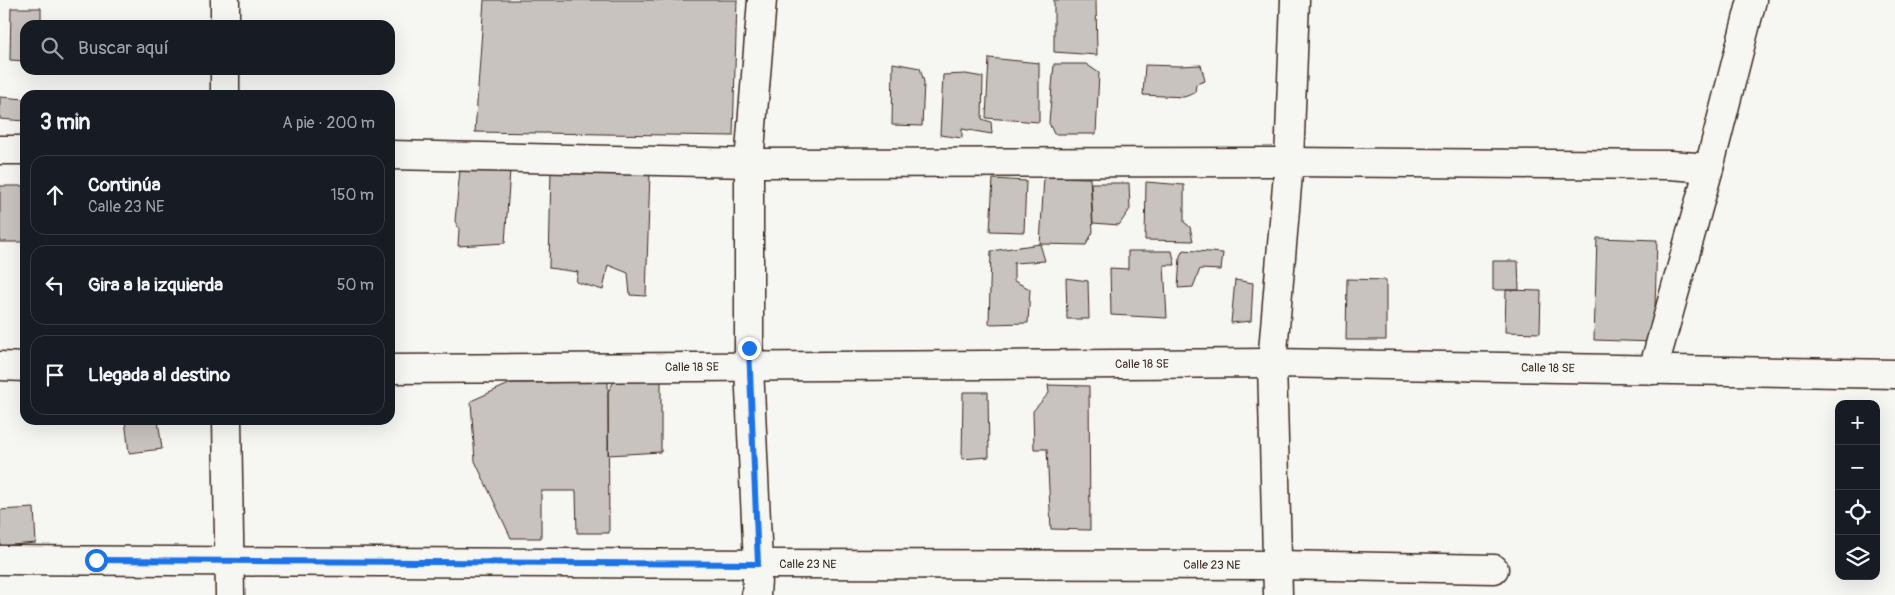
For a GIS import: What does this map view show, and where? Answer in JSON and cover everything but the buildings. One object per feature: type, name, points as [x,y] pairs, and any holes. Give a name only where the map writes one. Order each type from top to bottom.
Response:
[{"type":"street","points":[[225,0],[225,20]]},
{"type":"street","points":[[756,595],[758,564],[750,367],[749,163],[762,0]]},
{"type":"street","points":[[1278,595],[1272,363],[1289,162],[1296,0]]},
{"type":"street","points":[[1653,370],[1709,168],[1752,0]]},
{"type":"street","points":[[225,75],[225,90]]},
{"type":"street","points":[[0,150],[20,150]]},
{"type":"street","points":[[395,155],[749,163],[1289,162],[1670,165],[1709,168]]},
{"type":"street","name":"Calle 18 SE","points":[[395,369],[1272,363],[1895,374]]},
{"type":"street","points":[[0,366],[20,367]]},
{"type":"street","points":[[227,425],[230,595]]},
{"type":"street","name":"Calle 23 NE","points":[[0,560],[1277,565],[1494,569]]},
{"type":"route","points":[[96,560],[758,564],[749,348]]}]
